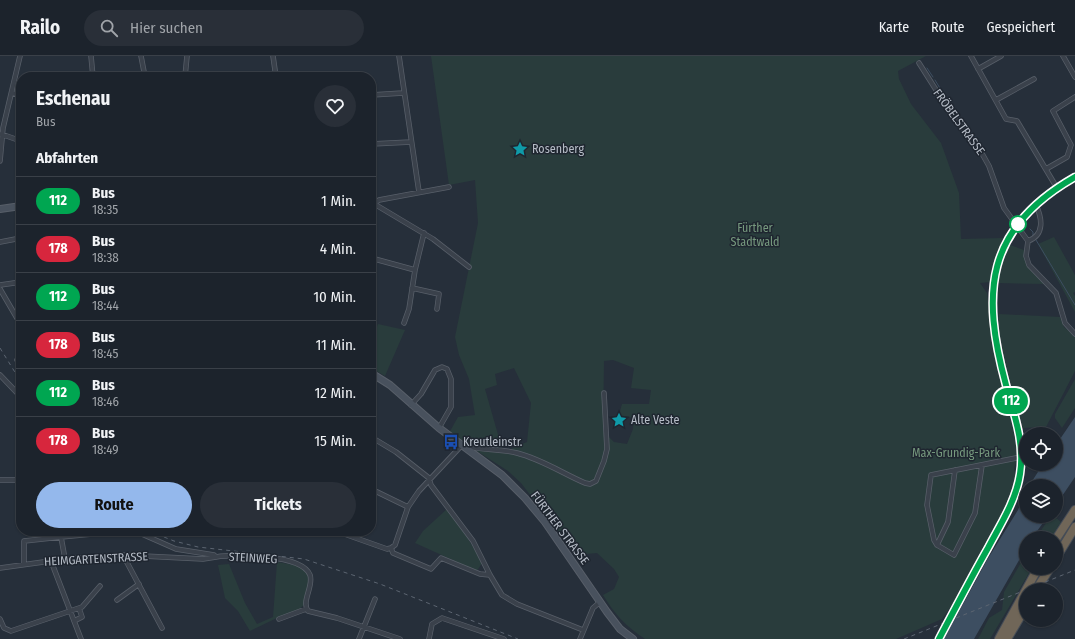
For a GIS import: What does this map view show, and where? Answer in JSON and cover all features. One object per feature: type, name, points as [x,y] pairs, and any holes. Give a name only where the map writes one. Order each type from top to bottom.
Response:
[{"type":"highway","points":[[1061,531],[1075,510]]},
{"type":"highway","points":[[1063,547],[1075,527]]},
{"type":"highway","points":[[999,639],[1034,575]]},
{"type":"highway","points":[[994,639],[1001,627],[1010,618]]},
{"type":"highway","points":[[1008,639],[1019,619]]},
{"type":"main road","points":[[1019,430],[996,340],[992,296],[994,279],[1001,253],[1007,239],[1017,225],[1036,204],[1057,188],[1075,177]]},
{"type":"main road","points":[[0,209],[16,207]]},
{"type":"main road","name":"FÜRTHER STRASSE","points":[[376,376],[390,385],[439,428],[502,475],[525,498],[545,522],[620,629],[633,639]]},
{"type":"main road","points":[[939,639],[1006,514],[1018,483],[1019,471]]},
{"type":"street","points":[[17,72],[20,56]]},
{"type":"street","points":[[91,56],[93,72]]},
{"type":"street","points":[[141,56],[144,72]]},
{"type":"street","points":[[185,72],[187,56]]},
{"type":"street","points":[[273,56],[275,72]]},
{"type":"street","points":[[399,56],[418,192]]},
{"type":"street","points":[[971,56],[1006,119],[1017,122],[1057,188]]},
{"type":"street","points":[[978,69],[1001,56]]},
{"type":"street","points":[[1063,56],[1075,77]]},
{"type":"street","name":"FRÖBELSTRASSE","points":[[919,64],[950,112],[980,150],[989,166],[1004,208],[1028,242]]},
{"type":"street","points":[[0,161],[1,134],[16,74]]},
{"type":"street","points":[[996,100],[1034,79]]},
{"type":"street","points":[[12,93],[16,94]]},
{"type":"street","points":[[376,95],[403,93]]},
{"type":"street","points":[[1046,169],[1067,157],[1073,144],[1053,111],[1075,97]]},
{"type":"street","points":[[1,134],[16,139]]},
{"type":"street","points":[[376,144],[411,142]]},
{"type":"street","points":[[376,202],[449,187]]},
{"type":"street","points":[[1036,204],[1040,216],[1041,230],[1038,236],[1028,242],[1026,256],[1029,265],[1056,293],[1066,323],[1075,334]]},
{"type":"street","points":[[376,205],[424,233],[469,267]]},
{"type":"street","points":[[404,323],[409,309],[415,270],[424,233]]},
{"type":"street","points":[[0,242],[16,239]]},
{"type":"street","points":[[376,259],[415,270]]},
{"type":"street","points":[[0,285],[16,283]]},
{"type":"street","points":[[412,288],[439,294],[437,309]]},
{"type":"street","points":[[0,289],[16,316]]},
{"type":"street","points":[[411,405],[421,394],[435,370],[440,367],[447,369],[451,379],[451,407],[439,428]]},
{"type":"street","points":[[0,375],[16,392]]},
{"type":"street","points":[[350,536],[387,549],[395,545],[408,507],[429,478],[462,445],[471,448],[498,448],[517,453],[536,460],[585,483],[590,484],[596,481],[607,449],[604,393]]},
{"type":"street","points":[[376,440],[396,452],[429,478],[431,484],[473,540],[502,595],[509,600],[583,630]]},
{"type":"street","points":[[982,465],[975,512],[954,555],[937,545],[934,540],[927,506],[931,475],[955,470],[982,465],[1019,458]]},
{"type":"street","points":[[937,545],[948,522],[955,470]]},
{"type":"street","points":[[0,480],[16,480]]},
{"type":"street","points":[[376,491],[408,507]]},
{"type":"street","points":[[24,564],[24,541],[71,536]]},
{"type":"street","name":"STEINWEG","points":[[146,536],[176,549],[214,555],[216,557],[226,555],[246,556],[282,559],[301,564],[310,574],[311,582],[307,610]]},
{"type":"street","points":[[61,537],[65,559]]},
{"type":"street","points":[[391,548],[393,553],[432,569],[441,558],[480,574],[490,574]]},
{"type":"street","points":[[175,556],[176,549]]},
{"type":"street","points":[[123,555],[162,628]]},
{"type":"street","name":"HEIMGARTENSTRASSE","points":[[0,568],[65,559],[123,555],[175,556],[203,559],[216,557]]},
{"type":"street","points":[[51,561],[81,639]]},
{"type":"street","points":[[117,600],[139,584]]},
{"type":"street","points":[[0,619],[4,628],[11,631],[84,606],[100,586]]},
{"type":"street","points":[[359,639],[375,599]]},
{"type":"street","points":[[580,639],[593,608],[600,602]]},
{"type":"street","points":[[74,621],[82,617],[79,608]]},
{"type":"street","points":[[279,619],[307,610],[337,618],[400,639]]},
{"type":"street","points":[[429,639],[432,624],[442,618],[504,639]]},
{"type":"green space","name":"Fürther Stadtwald","points":[[431,56],[926,56],[898,71],[899,79],[911,104],[941,143],[959,193],[961,239],[1003,238],[990,282],[980,283],[987,293],[997,361],[1003,388],[1001,388],[1011,420],[1018,454],[1014,469],[1016,477],[1005,509],[960,594],[942,619],[896,639],[645,639],[627,625],[603,595],[614,589],[619,577],[614,569],[597,553],[576,555],[521,483],[508,471],[449,433],[458,417],[475,415],[469,379],[459,355],[455,337],[478,223],[475,180],[449,185]],"holes":[[[613,360],[634,368],[631,388],[651,390],[649,404],[622,404],[619,415],[634,418],[633,429],[627,444],[614,442],[603,431],[604,361]],[[514,368],[531,403],[527,442],[503,452],[485,389],[497,385],[495,374]]]},
{"type":"green space","points":[[1054,237],[1075,275],[1075,292],[1073,293],[1075,296],[1075,312],[1038,244]]},
{"type":"green space","points":[[1010,245],[1024,250],[1028,267],[1045,284],[997,283],[1002,263]]},
{"type":"green space","points":[[999,314],[1060,317],[1064,327],[1075,337],[1075,371],[1046,427],[1022,427],[1000,342],[997,318],[999,317]]},
{"type":"green space","points":[[378,324],[405,330],[385,376],[376,371],[376,329]]},
{"type":"green space","points":[[1075,379],[1075,408],[1063,427],[1055,418],[1055,414]]},
{"type":"green space","points":[[447,509],[462,528],[482,563],[477,571],[415,543],[423,531]]},
{"type":"green space","points":[[1046,523],[1060,523],[1055,531],[1041,531]]},
{"type":"green space","points":[[277,562],[300,566],[308,575],[309,582],[304,605],[297,611],[279,617],[250,631],[238,611],[225,598],[218,565],[229,564],[245,603],[257,624],[273,617]]},
{"type":"green space","points":[[1019,566],[1019,575],[1028,575],[1023,583],[1019,583],[1019,590],[990,639],[978,639],[989,618],[1002,610],[1004,592]]},
{"type":"water","points":[[1075,417],[1075,477],[1063,495],[1063,479],[1033,479],[1039,471],[1063,471],[1063,435]]},
{"type":"water","points":[[1019,508],[1019,523],[1043,523],[1037,531],[1019,531],[1019,560],[974,639],[944,639],[987,560]]},
{"type":"waterway","points":[[927,68],[933,77]]},
{"type":"waterway","points":[[935,80],[952,108]]},
{"type":"waterway","points":[[954,111],[982,145]]},
{"type":"waterway","points":[[1030,229],[1033,232],[1033,236]]},
{"type":"waterway","points":[[1036,240],[1075,305]]},
{"type":"railway","points":[[0,348],[16,374]]},
{"type":"railway","points":[[162,536],[198,547],[304,559],[380,584],[518,639]]},
{"type":"railway","points":[[904,639],[1075,570]]},
{"type":"bus line","name":"112","points":[[939,639],[1006,514],[1020,475],[1021,451],[1019,430],[1000,362],[993,318],[992,296],[998,262],[1007,239],[1026,213],[1057,188],[1075,177]]},
{"type":"place","name":"Rosenberg","points":[[520,149]]},
{"type":"place","name":"Alte Veste","points":[[619,420]]},
{"type":"place","name":"Kreutleinstr.","points":[[451,442]]},
{"type":"park label","name":"Max-Grundig-Park","points":[[956,453]]}]
